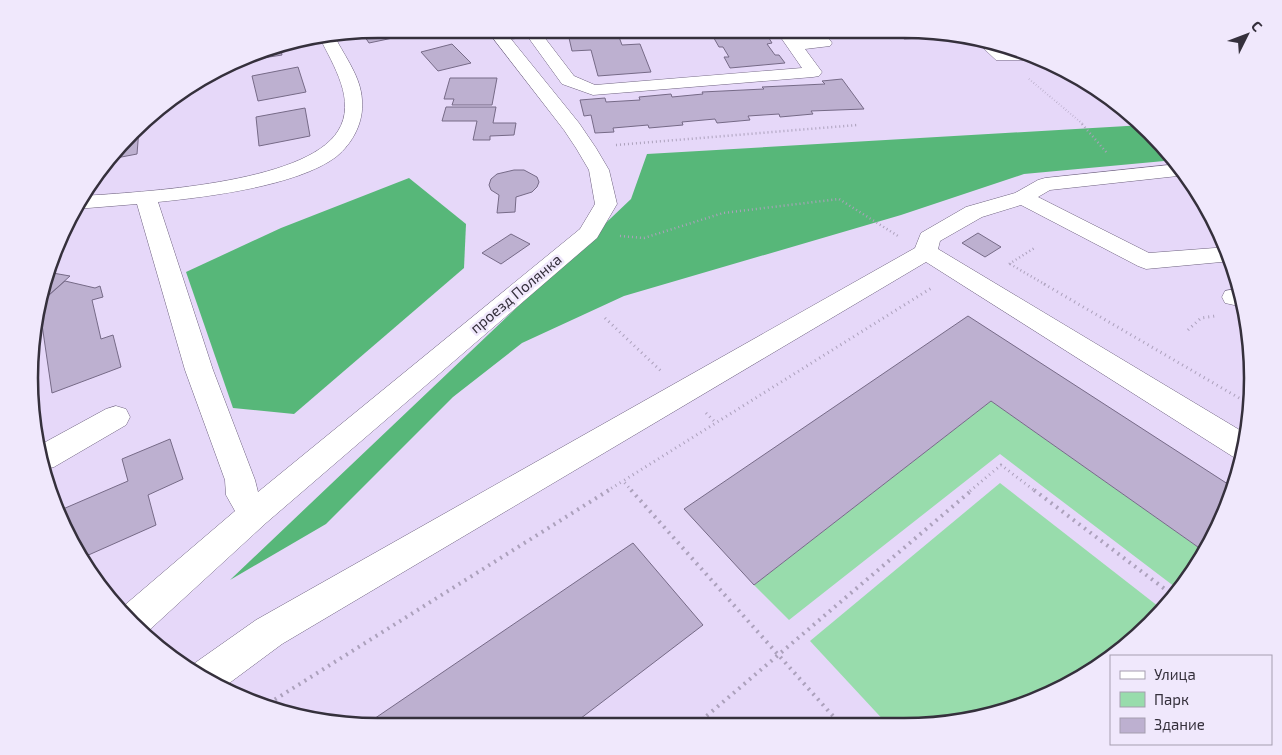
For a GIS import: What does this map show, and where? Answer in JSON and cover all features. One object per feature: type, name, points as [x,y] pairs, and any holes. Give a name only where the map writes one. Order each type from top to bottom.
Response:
[{"type":"street","name":"проезд Полянка","points":[[137,618],[255,513],[590,233],[606,204],[599,170],[572,127],[501,38]]},
{"type":"street","points":[[536,38],[568,80],[592,90],[813,72],[790,38]]},
{"type":"street","points":[[794,44],[824,43],[820,38]]},
{"type":"street","points":[[86,202],[146,197],[253,182],[286,173],[306,165],[331,150],[346,134],[353,107],[352,89],[328,41]]},
{"type":"street","points":[[995,50],[1002,56],[1013,56]]},
{"type":"street","points":[[211,674],[270,632],[733,362],[926,252],[930,238],[974,212],[1023,198],[1046,184],[1174,171]]},
{"type":"street","points":[[146,197],[199,370],[240,480],[242,495],[255,513]]},
{"type":"street","points":[[1023,198],[1146,261],[1222,255]]},
{"type":"street","points":[[926,252],[1238,444]]},
{"type":"street","points":[[47,456],[116,417]]},
{"type":"path","points":[[1002,56],[1086,127],[1108,154]]},
{"type":"path","points":[[586,148],[857,125]]},
{"type":"path","points":[[590,233],[644,238],[723,213],[839,199],[926,252]]},
{"type":"path","points":[[1010,264],[1244,401]]},
{"type":"path","points":[[273,701],[938,284]]},
{"type":"path","points":[[705,718],[1001,465],[1168,592]]},
{"type":"path","points":[[623,481],[834,718]]},
{"type":"green space","points":[[1133,126],[1166,161],[1024,174],[901,215],[624,296],[522,343],[453,397],[326,524],[230,580],[631,199],[647,154]]},
{"type":"green space","points":[[409,178],[466,224],[464,268],[294,414],[233,408],[186,272],[281,228]]},
{"type":"green space","points":[[991,401],[1199,548],[1173,585],[1000,454],[789,620],[754,585]]},
{"type":"green space","points":[[1000,483],[1157,605],[1129,633],[1074,672],[1035,692],[992,706],[949,715],[882,718],[810,641]]},
{"type":"building","points":[[366,38],[393,38],[369,43]]},
{"type":"building","points":[[569,38],[619,38],[622,45],[640,44],[651,72],[598,76],[591,50],[572,51]]},
{"type":"building","points":[[714,38],[769,38],[772,43],[767,44],[775,55],[779,55],[785,63],[730,68],[724,57],[729,57],[723,47],[719,47]]},
{"type":"building","points":[[452,44],[471,63],[438,71],[421,52]]},
{"type":"building","points":[[281,52],[282,55],[261,58]]},
{"type":"building","points":[[298,67],[306,92],[258,101],[252,76]]},
{"type":"building","points":[[450,78],[497,78],[492,105],[452,105],[454,99],[444,99]]},
{"type":"building","points":[[842,79],[864,109],[811,111],[813,114],[780,117],[779,114],[748,116],[750,120],[717,123],[715,119],[682,122],[683,125],[649,128],[648,125],[613,128],[614,132],[595,133],[591,115],[584,116],[580,100],[605,98],[606,102],[640,100],[639,97],[671,94],[672,97],[703,94],[702,92],[825,84],[822,81]]},
{"type":"building","points":[[446,107],[496,107],[493,123],[516,123],[514,135],[490,136],[490,140],[473,140],[477,121],[442,121]]},
{"type":"building","points":[[305,108],[310,136],[259,146],[256,117]]},
{"type":"building","points":[[138,136],[137,154],[118,158]]},
{"type":"building","points":[[524,170],[537,177],[539,182],[532,192],[516,197],[515,212],[497,213],[499,195],[491,190],[489,185],[491,179],[497,174]]},
{"type":"building","points":[[978,233],[1001,247],[985,257],[962,243]]},
{"type":"building","points":[[511,234],[530,244],[501,264],[482,253]]},
{"type":"building","points":[[54,273],[70,276],[47,296]]},
{"type":"building","points":[[65,281],[95,288],[100,286],[103,297],[92,300],[101,339],[113,335],[121,367],[52,393],[42,323],[47,297]]},
{"type":"building","points":[[968,316],[1227,484],[1219,508],[1199,548],[991,401],[754,585],[684,509]]},
{"type":"building","points":[[170,439],[183,479],[148,495],[156,525],[88,555],[63,509],[128,481],[122,459]]},
{"type":"building","points":[[633,543],[703,625],[581,718],[375,718]]}]
